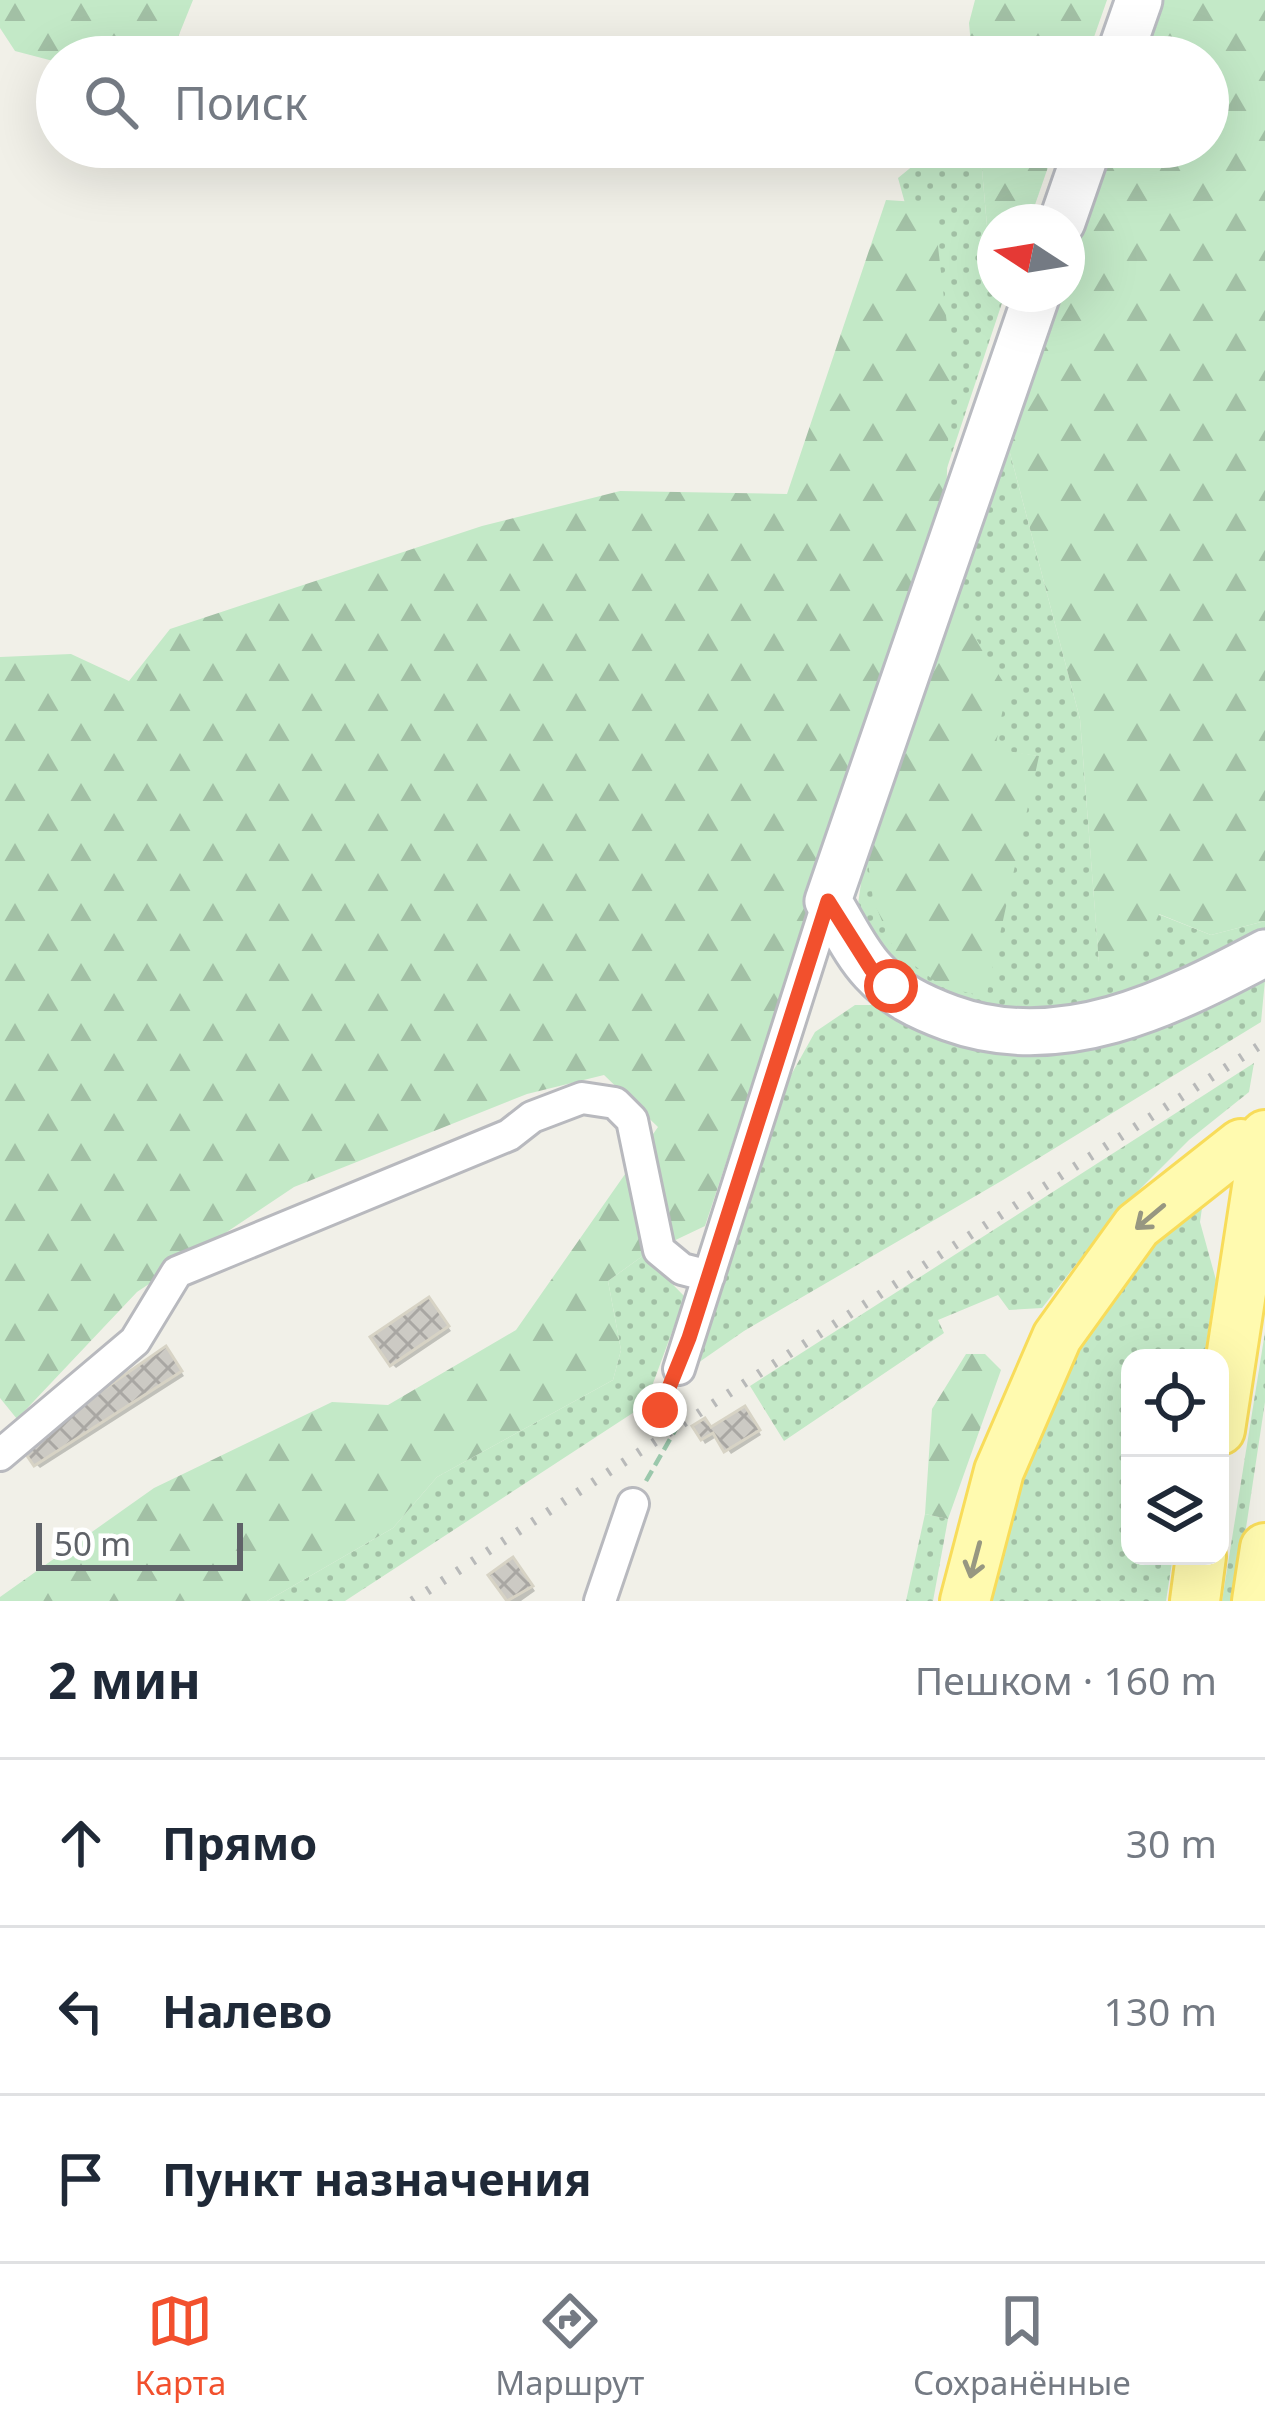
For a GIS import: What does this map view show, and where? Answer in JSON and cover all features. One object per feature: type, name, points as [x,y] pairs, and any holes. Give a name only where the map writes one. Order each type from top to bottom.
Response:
[{"type":"main road","points":[[1229,1371],[1249,1239],[1253,1139]]},
{"type":"main road","points":[[965,1601],[999,1471],[1057,1337],[1137,1226],[1253,1139]]},
{"type":"main road","points":[[1257,1601],[1265,1548]]},
{"type":"main road","points":[[1195,1601],[1200,1565]]},
{"type":"street","points":[[1126,36],[1139,0]]},
{"type":"street","points":[[1068,204],[1081,168]]},
{"type":"street","points":[[679,1369],[828,901],[1031,312]]},
{"type":"street","points":[[828,901],[871,969],[911,1004],[972,1026],[1023,1033],[1078,1030],[1182,997],[1265,953]]},
{"type":"street","points":[[0,1455],[135,1341],[177,1272],[509,1136],[532,1117],[582,1098],[615,1103],[632,1120],[659,1250],[682,1270],[709,1276]]},
{"type":"street","points":[[600,1601],[633,1504]]},
{"type":"path","points":[[633,1504],[677,1427],[660,1410],[679,1369]]},
{"type":"green space","points":[[0,0],[193,0],[178,36],[36,36],[36,56],[15,51],[0,28]]},
{"type":"green space","points":[[975,0],[1107,0],[1094,36],[970,36]]},
{"type":"green space","points":[[1160,0],[1265,0],[1265,921],[1211,935],[1159,914],[1139,959],[1099,963],[1080,719],[1005,434],[1049,312],[1085,312],[1085,210],[1100,168],[1229,168],[1229,36],[1147,36]]},
{"type":"green space","points":[[910,168],[982,168],[985,204],[977,204],[977,312],[999,312],[941,486],[932,301],[898,178]]},
{"type":"green space","points":[[982,168],[1048,168],[1035,204],[985,204]]},
{"type":"green space","points":[[886,200],[933,203],[951,359],[946,500],[705,1226],[644,1255],[608,1281],[621,1350],[613,1380],[437,1477],[393,1528],[267,1601],[0,1601],[154,1488],[332,1402],[388,1405],[516,1330],[658,1127],[604,1075],[527,1094],[294,1187],[137,1292],[17,1419],[0,1398],[0,657],[71,654],[129,681],[170,629],[482,526],[620,491],[787,494]]},
{"type":"green space","points":[[1005,434],[1080,719],[1099,962],[1158,914],[1211,935],[1265,921],[1265,944],[1074,1012],[981,1012],[920,992],[882,957],[858,904],[866,848],[1038,756],[995,750],[950,597]]},
{"type":"green space","points":[[950,597],[1007,688],[995,749],[1039,756],[986,998],[940,985],[894,950],[873,899],[866,848]]},
{"type":"green space","points":[[1265,980],[1261,1022],[744,1331],[695,1365],[786,1084],[815,1032],[855,1005],[872,1005],[902,1022],[968,1044],[1185,1016]]},
{"type":"green space","points":[[1254,1063],[1249,1092],[1189,1140],[1117,1212],[1042,1308],[1009,1310],[998,1295],[938,1320],[944,1333],[784,1441],[750,1386]]},
{"type":"green space","points":[[1204,1194],[1200,1222],[1216,1280],[1205,1349],[1121,1349],[1121,1565],[1172,1565],[1166,1601],[986,1601],[1016,1478],[1074,1343],[1144,1239]]},
{"type":"green space","points":[[644,1255],[685,1297],[645,1405],[345,1601],[267,1601],[393,1528],[437,1477],[613,1380],[621,1350],[608,1281]]},
{"type":"green space","points":[[1265,1332],[1265,1402],[1235,1601],[1222,1601]]},
{"type":"green space","points":[[966,1354],[985,1354],[1001,1370],[948,1519],[925,1514],[932,1409]]},
{"type":"green space","points":[[925,1514],[948,1519],[933,1601],[906,1601]]},
{"type":"building","points":[[429,1297],[449,1326],[390,1366],[370,1337]]},
{"type":"building","points":[[166,1346],[182,1371],[34,1466],[21,1447]]},
{"type":"building","points":[[745,1406],[760,1430],[724,1452],[713,1433],[701,1440],[692,1426],[705,1418],[711,1427]]},
{"type":"building","points":[[513,1557],[533,1586],[507,1601],[488,1575]]},
{"type":"railway","points":[[412,1601],[1265,1042]]},
{"type":"route","points":[[660,1410],[679,1369],[828,901],[871,969],[891,986]]}]
